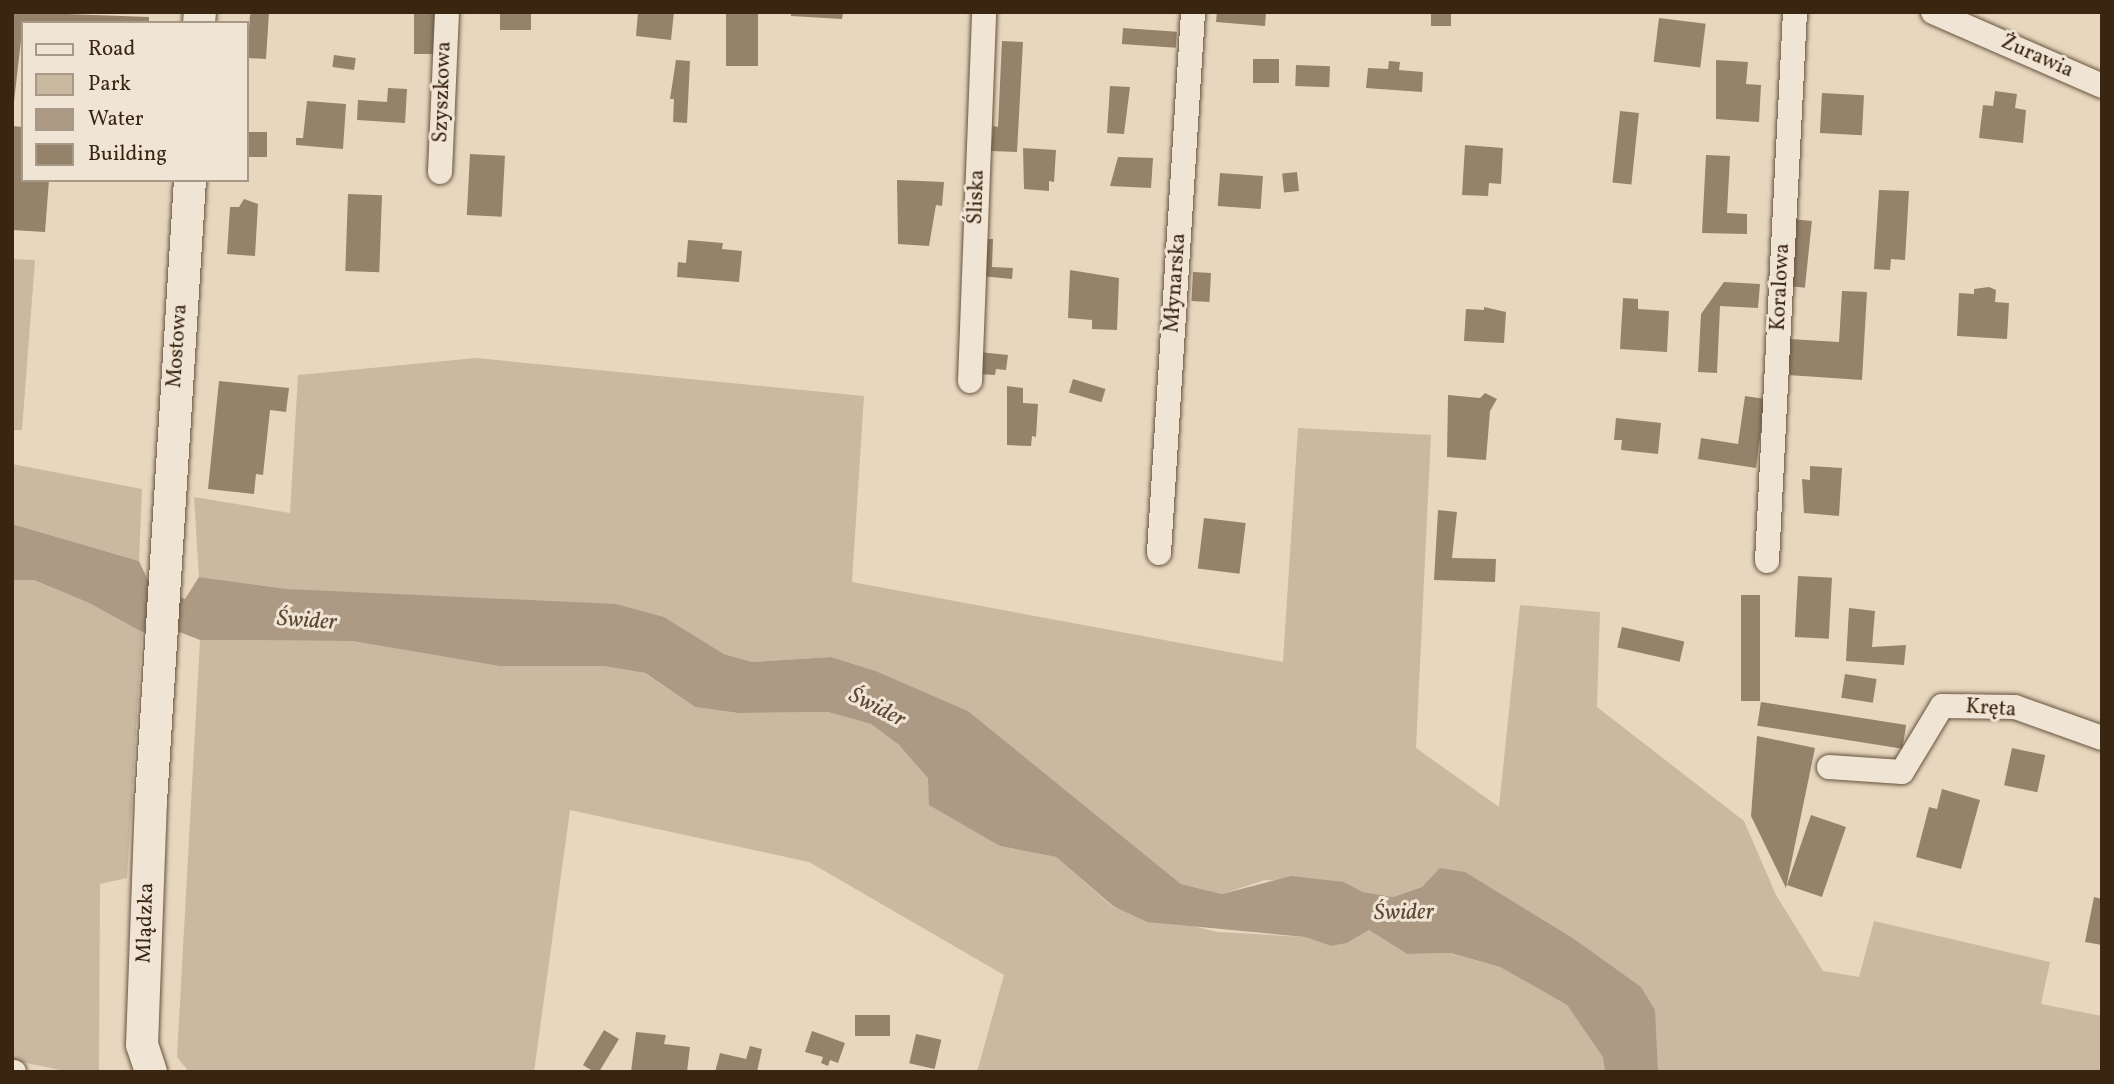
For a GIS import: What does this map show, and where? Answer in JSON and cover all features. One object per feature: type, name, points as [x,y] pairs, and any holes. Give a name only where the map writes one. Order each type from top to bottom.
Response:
[{"type":"street","name":"Szyszkowa","points":[[440,172],[447,12]]},
{"type":"street","name":"Śliska","points":[[970,381],[984,12]]},
{"type":"street","name":"Młynarska","points":[[1159,553],[1194,12]]},
{"type":"street","name":"Koralowa","points":[[1768,561],[1795,12]]},
{"type":"street","name":"Żurawia","points":[[1933,12],[2102,86]]},
{"type":"street","name":"Mostowa","points":[[153,772],[190,182]]},
{"type":"street","name":"Kręta","points":[[1829,768],[1902,772],[1942,706],[2015,708],[2102,738]]},
{"type":"street","name":"Mlądzka","points":[[151,1072],[142,1045],[153,772]]},
{"type":"green space","points":[[12,259],[35,260],[22,430],[12,430]]},
{"type":"green space","points":[[476,358],[864,396],[852,582],[1283,662],[1298,428],[1431,435],[1416,748],[1499,807],[1520,605],[1600,612],[1597,707],[1744,821],[1776,895],[1823,971],[1859,977],[1874,921],[2050,962],[2041,1004],[2102,1016],[2102,1072],[1658,1072],[1440,869],[1422,887],[1393,897],[1363,892],[1344,882],[1265,880],[1222,894],[1181,884],[968,711],[876,671],[831,657],[752,662],[724,654],[664,617],[287,589],[199,577],[194,497],[290,513],[298,375]]},
{"type":"green space","points":[[12,464],[142,489],[139,561],[12,524]]},
{"type":"green space","points":[[12,580],[34,580],[89,603],[142,632],[127,878],[100,884],[99,1072],[70,1072],[12,1060]]},
{"type":"green space","points":[[200,640],[352,641],[499,666],[603,666],[644,673],[695,707],[738,713],[828,712],[871,724],[899,745],[1000,846],[1056,857],[1113,907],[1218,932],[1305,937],[1331,946],[1347,943],[1369,930],[1407,954],[1451,953],[1500,967],[1567,1005],[1604,1057],[1605,1072],[977,1072],[1004,975],[809,862],[570,810],[534,1072],[189,1072],[177,1057]]},
{"type":"water","name":"Świder","points":[[12,524],[139,561],[152,589],[185,599],[199,577],[287,589],[616,604],[664,617],[724,654],[752,662],[831,657],[876,671],[968,711],[1181,884],[1222,894],[1291,876],[1344,882],[1363,892],[1393,897],[1422,887],[1440,868],[1465,872],[1574,939],[1641,987],[1655,1010],[1658,1072],[1605,1072],[1603,1057],[1567,1005],[1500,967],[1451,953],[1407,954],[1369,930],[1347,943],[1331,946],[1305,937],[1147,922],[1113,906],[1056,857],[1000,846],[929,805],[928,778],[899,745],[871,724],[828,712],[738,713],[695,707],[645,673],[603,666],[499,666],[352,641],[200,640],[164,626],[142,632],[89,603],[34,580],[12,580]]},
{"type":"building","points":[[12,12],[149,17],[149,21],[21,21],[12,119]]},
{"type":"building","points":[[254,12],[269,12],[266,59],[248,58],[250,15]]},
{"type":"building","points":[[414,12],[436,12],[436,54],[414,54]]},
{"type":"building","points":[[500,12],[531,12],[531,30],[500,30]]},
{"type":"building","points":[[638,12],[674,12],[671,40],[636,36]]},
{"type":"building","points":[[726,12],[758,12],[758,66],[726,66]]},
{"type":"building","points":[[791,12],[843,12],[842,19],[791,16]]},
{"type":"building","points":[[1217,12],[1266,12],[1265,26],[1216,22]]},
{"type":"building","points":[[1431,12],[1451,12],[1451,26],[1431,26]]},
{"type":"building","points":[[1659,18],[1706,24],[1700,67],[1654,62]]},
{"type":"building","points":[[1123,28],[1177,32],[1176,48],[1122,44]]},
{"type":"building","points":[[1002,41],[1023,42],[1017,152],[991,151],[993,126],[998,127]]},
{"type":"building","points":[[334,55],[356,58],[354,70],[332,67]]},
{"type":"building","points":[[1253,59],[1279,59],[1279,83],[1253,83]]},
{"type":"building","points":[[676,60],[690,61],[687,123],[673,122],[674,99],[670,99]]},
{"type":"building","points":[[1716,60],[1748,62],[1746,84],[1761,85],[1759,122],[1716,119]]},
{"type":"building","points":[[1389,61],[1400,62],[1399,70],[1423,72],[1422,92],[1366,88],[1368,68],[1388,69]]},
{"type":"building","points":[[1296,65],[1330,66],[1329,87],[1295,86]]},
{"type":"building","points":[[1110,86],[1130,87],[1124,134],[1107,133]]},
{"type":"building","points":[[388,88],[407,89],[405,123],[357,120],[358,100],[387,102]]},
{"type":"building","points":[[1995,91],[2017,94],[2015,108],[2026,110],[2023,143],[1979,138],[1983,105],[1993,106]]},
{"type":"building","points":[[1822,93],[1864,95],[1862,135],[1820,133]]},
{"type":"building","points":[[307,101],[346,104],[343,149],[296,145],[296,138],[303,138]]},
{"type":"building","points":[[1620,111],[1639,113],[1631,185],[1612,183]]},
{"type":"building","points":[[12,126],[21,127],[21,182],[49,182],[45,232],[12,230]]},
{"type":"building","points":[[248,132],[267,132],[267,157],[248,157]]},
{"type":"building","points":[[1465,145],[1503,148],[1501,184],[1489,183],[1488,196],[1462,195]]},
{"type":"building","points":[[1023,148],[1056,150],[1054,182],[1049,181],[1049,191],[1024,189]]},
{"type":"building","points":[[470,154],[505,156],[502,217],[467,215]]},
{"type":"building","points":[[1706,155],[1730,156],[1727,213],[1747,214],[1747,234],[1702,233]]},
{"type":"building","points":[[1118,157],[1153,158],[1151,188],[1110,186]]},
{"type":"building","points":[[1297,172],[1299,191],[1284,192],[1282,174]]},
{"type":"building","points":[[1220,173],[1263,176],[1261,209],[1218,206]]},
{"type":"building","points":[[897,180],[944,182],[942,206],[936,205],[929,246],[898,244]]},
{"type":"building","points":[[1879,190],[1909,191],[1905,260],[1891,259],[1890,270],[1874,269]]},
{"type":"building","points":[[348,194],[382,195],[379,272],[345,271]]},
{"type":"building","points":[[244,199],[258,204],[255,256],[227,254],[230,207],[239,207]]},
{"type":"building","points":[[1792,219],[1812,221],[1805,288],[1785,286]]},
{"type":"building","points":[[982,239],[993,239],[992,267],[1013,268],[1012,279],[980,276]]},
{"type":"building","points":[[688,240],[723,243],[722,249],[742,251],[739,282],[677,277],[678,262],[686,263]]},
{"type":"building","points":[[1070,270],[1119,278],[1117,330],[1092,329],[1092,320],[1068,318]]},
{"type":"building","points":[[1193,272],[1211,273],[1209,302],[1191,301]]},
{"type":"building","points":[[1724,282],[1760,284],[1758,308],[1720,306],[1717,373],[1698,372],[1701,314]]},
{"type":"building","points":[[1989,287],[1996,290],[1995,302],[2009,303],[2007,339],[1957,336],[1959,293],[1974,294],[1974,289]]},
{"type":"building","points":[[1842,291],[1867,292],[1862,380],[1788,375],[1790,339],[1839,342]]},
{"type":"building","points":[[1623,298],[1638,299],[1638,309],[1669,311],[1667,352],[1620,349]]},
{"type":"building","points":[[1484,307],[1506,312],[1504,343],[1464,341],[1466,309],[1484,310]]},
{"type":"building","points":[[979,352],[1008,355],[1006,370],[996,369],[995,375],[977,374]]},
{"type":"building","points":[[1073,379],[1106,389],[1101,402],[1069,392]]},
{"type":"building","points":[[219,381],[289,388],[286,412],[270,410],[263,475],[256,474],[254,494],[208,489]]},
{"type":"building","points":[[1007,386],[1023,388],[1023,403],[1038,404],[1036,437],[1032,436],[1031,446],[1007,445]]},
{"type":"building","points":[[1485,393],[1497,399],[1490,411],[1486,460],[1447,457],[1448,395],[1480,398]]},
{"type":"building","points":[[1745,396],[1765,399],[1756,468],[1698,459],[1701,438],[1738,444]]},
{"type":"building","points":[[1616,418],[1661,423],[1658,454],[1621,450],[1622,440],[1614,440]]},
{"type":"building","points":[[1810,466],[1842,468],[1839,516],[1804,513],[1802,479],[1810,480]]},
{"type":"building","points":[[1438,510],[1457,512],[1452,558],[1496,559],[1495,582],[1434,580]]},
{"type":"building","points":[[1204,518],[1246,523],[1239,574],[1198,569]]},
{"type":"building","points":[[1798,576],[1832,578],[1829,639],[1795,637]]},
{"type":"building","points":[[1741,595],[1760,595],[1760,701],[1741,701]]},
{"type":"building","points":[[1849,608],[1875,611],[1872,647],[1906,645],[1904,665],[1846,661]]},
{"type":"building","points":[[1622,627],[1684,641],[1680,662],[1617,647]]},
{"type":"building","points":[[1845,674],[1877,679],[1873,703],[1841,698]]},
{"type":"building","points":[[1761,702],[1906,725],[1902,749],[1757,726]]},
{"type":"building","points":[[1757,736],[1815,748],[1786,888],[1751,816]]},
{"type":"building","points":[[2012,748],[2045,755],[2037,792],[2004,785]]},
{"type":"building","points":[[1942,789],[1980,800],[1961,869],[1916,857],[1929,807],[1937,809]]},
{"type":"building","points":[[1811,815],[1846,827],[1822,897],[1787,885]]},
{"type":"building","points":[[2094,897],[2102,899],[2102,945],[2085,942]]},
{"type":"building","points":[[855,1015],[890,1015],[890,1036],[855,1036]]},
{"type":"building","points":[[604,1030],[619,1039],[599,1072],[594,1072],[583,1065]]},
{"type":"building","points":[[812,1031],[845,1043],[838,1063],[830,1060],[828,1066],[821,1063],[823,1057],[805,1052]]},
{"type":"building","points":[[636,1032],[666,1035],[664,1044],[690,1047],[687,1072],[631,1072]]},
{"type":"building","points":[[916,1034],[941,1040],[935,1069],[909,1063]]},
{"type":"building","points":[[750,1046],[762,1049],[757,1072],[715,1072],[720,1053],[746,1059]]}]
